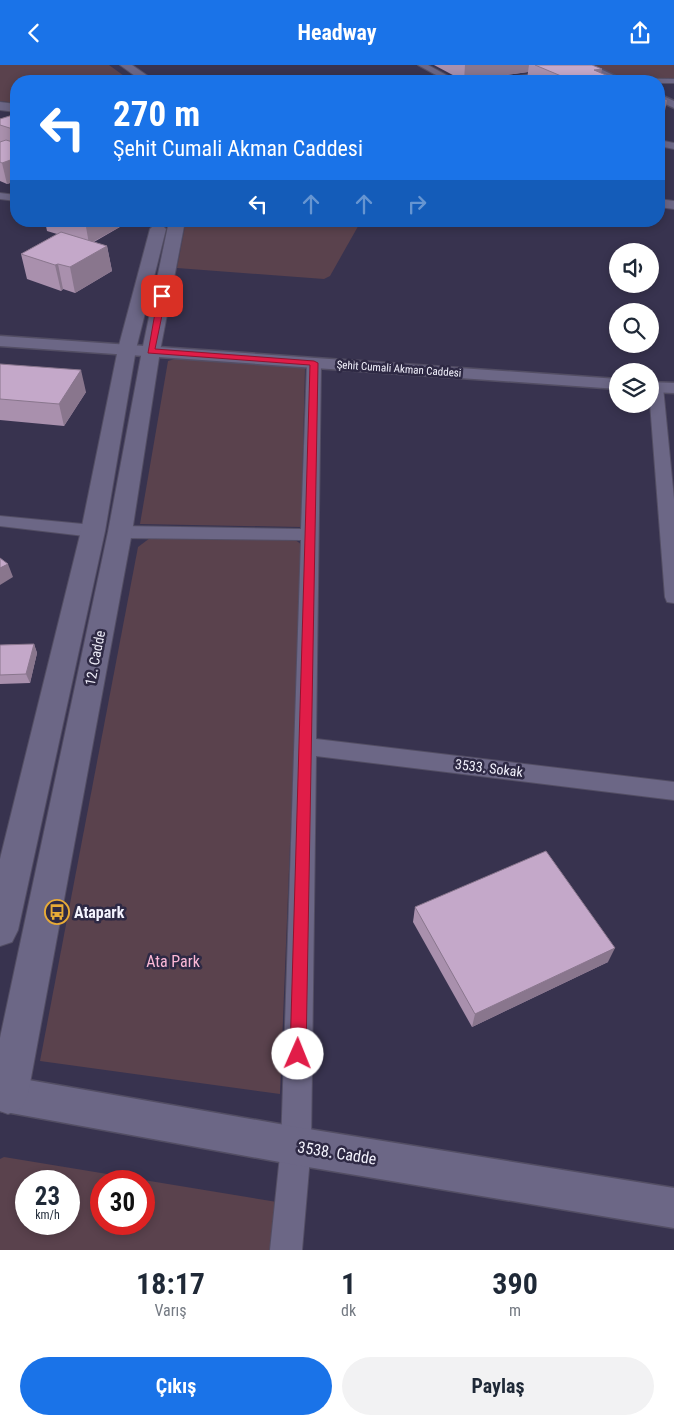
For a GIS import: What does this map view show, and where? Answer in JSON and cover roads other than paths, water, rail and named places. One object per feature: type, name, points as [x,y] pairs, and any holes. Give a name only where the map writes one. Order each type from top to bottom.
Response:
[{"type":"main road","points":[[124,65],[140,75]]},
{"type":"main road","points":[[143,65],[158,75]]},
{"type":"main road","name":"12. Cadde","points":[[4,1093],[139,350],[159,227]]},
{"type":"main road","name":"12. Cadde","points":[[139,350],[175,227]]},
{"type":"main road","name":"12. Cadde","points":[[0,930],[106,531]]},
{"type":"street","points":[[422,65],[441,75]]},
{"type":"street","points":[[584,67],[605,75]]},
{"type":"street","points":[[539,75],[561,72]]},
{"type":"street","name":"Şehit Cumali Akman Caddesi","points":[[0,341],[609,384]]},
{"type":"street","points":[[286,1250],[296,1146],[314,363]]},
{"type":"street","points":[[659,387],[674,388]]},
{"type":"street","points":[[656,413],[674,597]]},
{"type":"street","points":[[0,521],[106,531],[310,535]]},
{"type":"street","name":"3533. Sokak","points":[[305,746],[674,791]]},
{"type":"street","name":"3538. Cadde","points":[[4,1093],[296,1146],[674,1208]]},
{"type":"place","name":"Atapark","points":[[57,912]]},
{"type":"park label","name":"Ata Park","points":[[173,961]]}]
